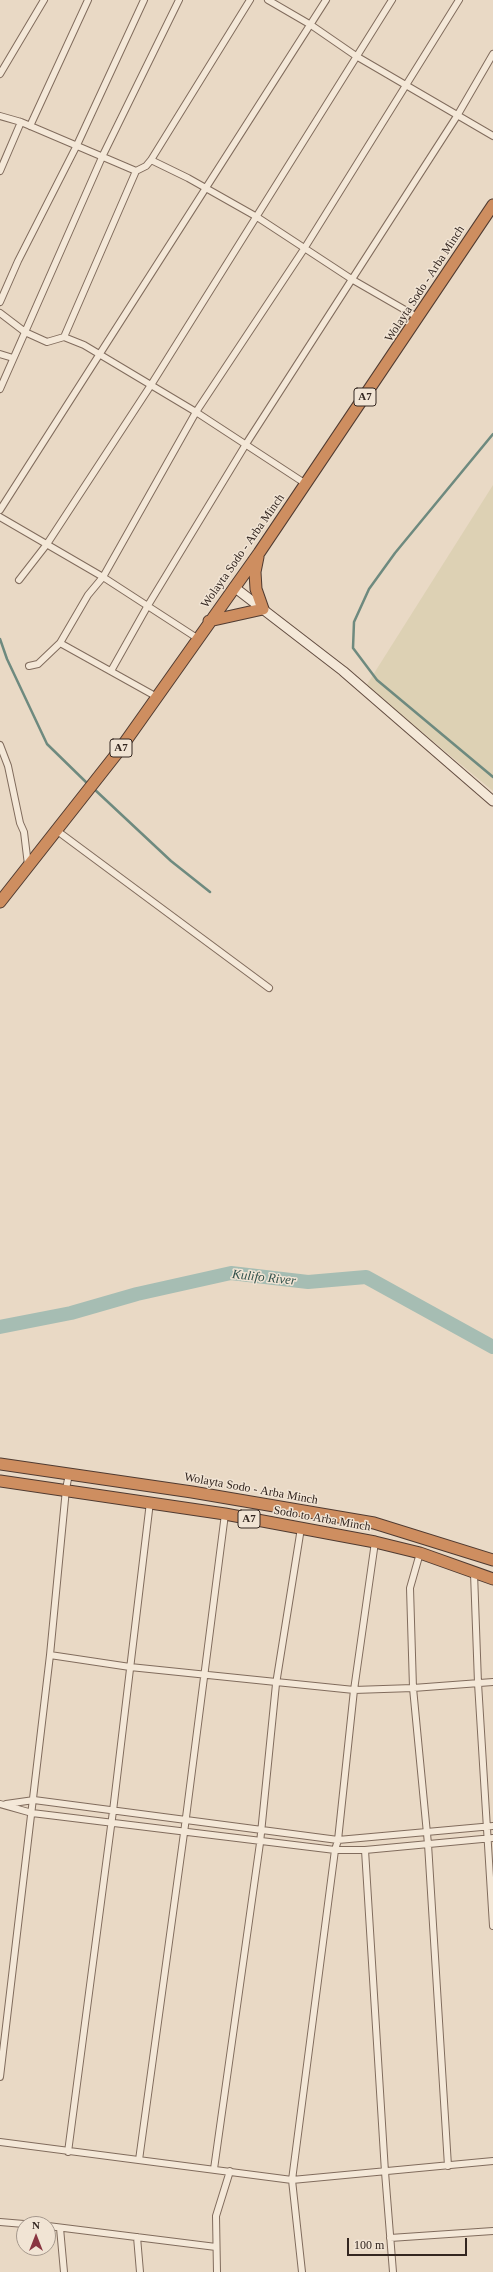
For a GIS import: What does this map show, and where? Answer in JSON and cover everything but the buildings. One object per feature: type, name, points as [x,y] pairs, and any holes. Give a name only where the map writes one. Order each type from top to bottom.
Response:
[{"type":"highway","name":"Wolayta Sodo - Arba Minch","points":[[0,902],[118,752],[209,621],[259,553],[419,318],[493,205]]},
{"type":"highway","points":[[209,621],[263,609],[256,589],[255,572],[259,553]]},
{"type":"highway","name":"Wolayta Sodo - Arba Minch","points":[[0,1464],[192,1492],[374,1523],[493,1560]]},
{"type":"highway","name":"Sodo to Arba Minch","points":[[0,1481],[66,1489],[225,1514],[375,1542],[424,1555],[493,1579]]},
{"type":"highway","points":[[424,1555],[435,1541]]},
{"type":"street","points":[[0,74],[44,0]]},
{"type":"street","points":[[30,126],[88,0]]},
{"type":"street","points":[[0,302],[18,262],[77,145],[144,0]]},
{"type":"street","points":[[0,389],[12,358],[25,332],[103,155],[179,0]]},
{"type":"street","points":[[64,338],[136,171],[146,166],[151,160],[250,0]]},
{"type":"street","points":[[268,0],[311,25],[356,56],[493,136]]},
{"type":"street","points":[[0,510],[207,189],[326,0]]},
{"type":"street","points":[[19,580],[47,544],[151,385],[392,0]]},
{"type":"street","points":[[30,666],[38,664],[60,643],[88,595],[103,577],[196,412],[304,249],[458,0]]},
{"type":"street","points":[[111,671],[147,607],[246,444],[353,280],[457,116],[493,54]]},
{"type":"street","points":[[0,116],[21,122],[103,155],[136,171]]},
{"type":"street","points":[[0,171],[21,122]]},
{"type":"street","points":[[151,160],[257,217],[353,280],[419,318]]},
{"type":"street","points":[[0,313],[25,332],[47,342],[64,338],[84,345],[196,412],[306,484]]},
{"type":"street","points":[[0,354],[12,358]]},
{"type":"street","points":[[0,517],[103,577],[147,607],[197,638]]},
{"type":"street","points":[[234,587],[342,671],[493,801]]},
{"type":"street","points":[[60,643],[156,697]]},
{"type":"street","points":[[0,745],[8,766],[20,822],[24,832],[28,865]]},
{"type":"street","points":[[56,830],[269,988]]},
{"type":"street","points":[[0,2077],[34,1800],[66,1489],[69,1474]]},
{"type":"street","points":[[68,2152],[113,1811],[150,1502]]},
{"type":"street","points":[[139,2160],[186,1820],[225,1514]]},
{"type":"street","points":[[214,2169],[260,1843],[276,1684],[301,1528]]},
{"type":"street","points":[[302,2272],[292,2180],[335,1850],[338,1840],[354,1690],[375,1542]]},
{"type":"street","points":[[424,1555],[410,1588],[414,1688],[428,1844],[448,2166]]},
{"type":"street","points":[[474,1573],[478,1683],[490,1827],[493,1926]]},
{"type":"street","points":[[50,1655],[130,1667],[276,1684],[354,1690],[414,1688],[493,1682]]},
{"type":"street","points":[[2,1805],[34,1800],[338,1840],[490,1827]]},
{"type":"street","points":[[2,1805],[32,1813],[111,1822],[260,1843],[335,1850],[365,1850],[490,1839]]},
{"type":"street","points":[[365,1850],[385,2172],[393,2272]]},
{"type":"street","points":[[0,2142],[292,2180],[493,2161]]},
{"type":"street","points":[[217,2272],[216,2216],[230,2171]]},
{"type":"street","points":[[0,2222],[16,2223]]},
{"type":"street","points":[[56,2227],[216,2247]]},
{"type":"street","points":[[60,2228],[64,2272]]},
{"type":"street","points":[[390,2238],[493,2231]]},
{"type":"street","points":[[136,2237],[140,2272]]},
{"type":"shaded area","points":[[493,485],[493,791],[366,686]]},
{"type":"waterway","points":[[493,434],[395,553],[369,589],[354,622],[353,648],[377,680],[493,777]]},
{"type":"waterway","points":[[0,639],[7,659],[47,744],[89,785]]},
{"type":"waterway","points":[[93,788],[171,861],[210,892]]},
{"type":"waterway","name":"Kulifo River","points":[[0,1327],[71,1313],[137,1294],[231,1273],[308,1282],[366,1277],[493,1347]]}]
